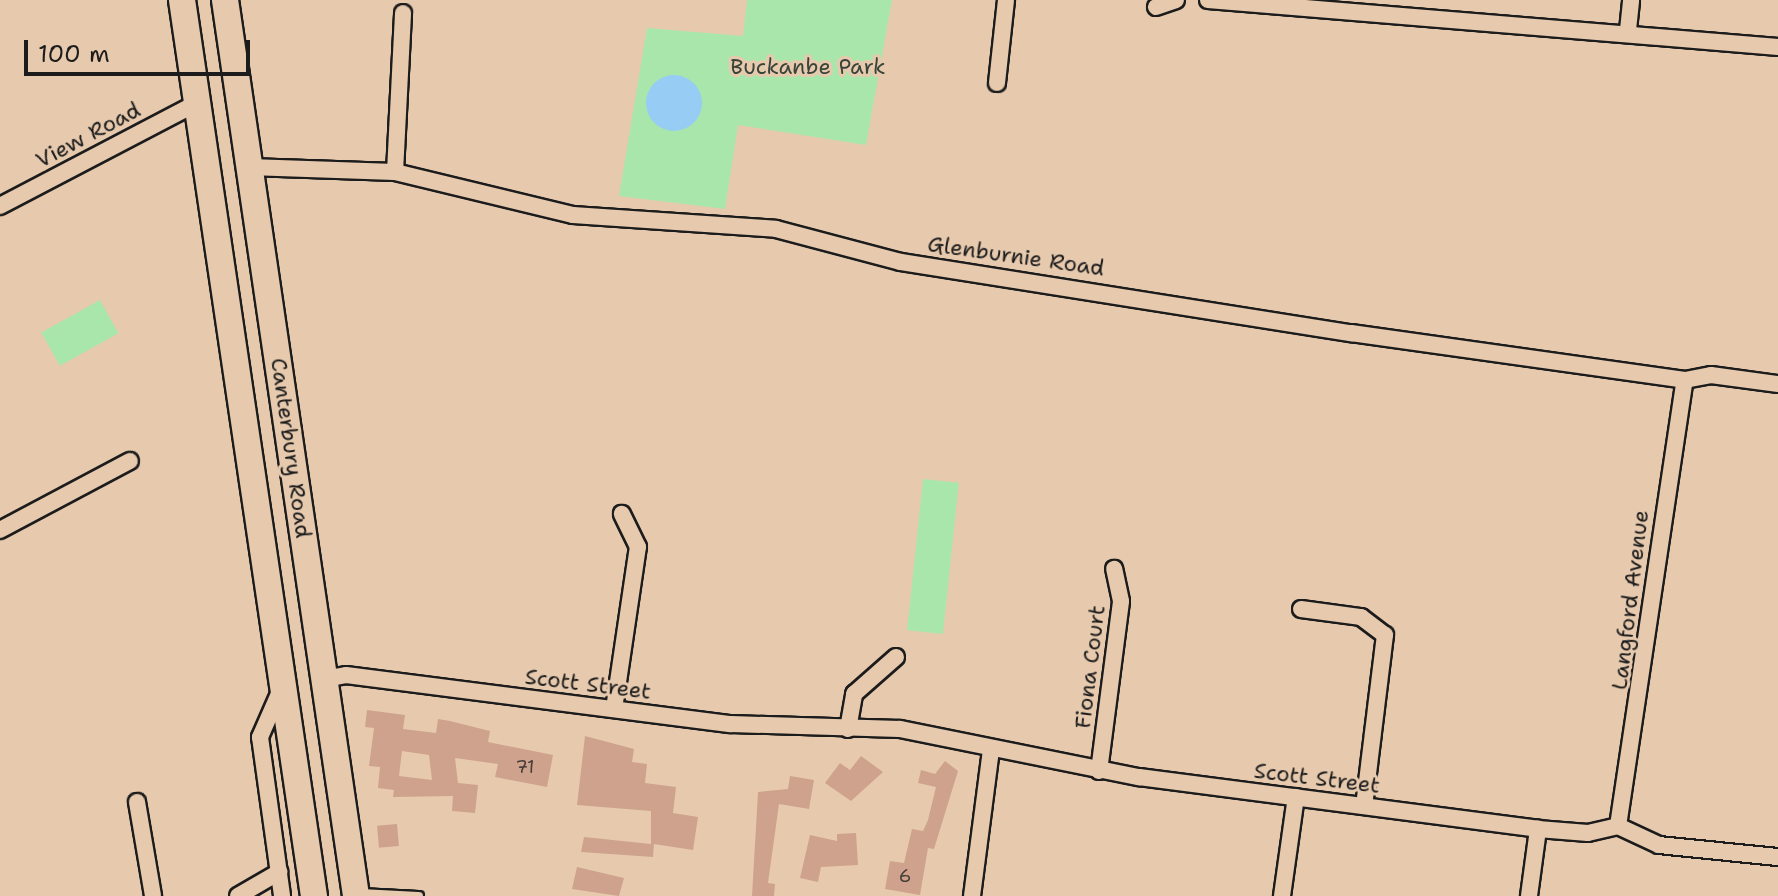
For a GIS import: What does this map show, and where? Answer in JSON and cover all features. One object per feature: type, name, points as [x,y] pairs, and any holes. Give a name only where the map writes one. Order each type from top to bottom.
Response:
[{"type":"main road","name":"Canterbury Road","points":[[182,0],[314,896]]},
{"type":"main road","name":"Canterbury Road","points":[[225,0],[356,895]]},
{"type":"main road","points":[[282,687],[324,679]]},
{"type":"street","points":[[997,83],[1006,0]]},
{"type":"street","points":[[1156,7],[1176,0]]},
{"type":"street","points":[[1208,0],[1388,7],[1778,47]]},
{"type":"street","points":[[1628,30],[1631,0]]},
{"type":"street","points":[[395,172],[403,13]]},
{"type":"street","name":"View Road","points":[[0,206],[197,103]]},
{"type":"street","name":"Glenburnie Road","points":[[249,167],[395,172],[573,215],[776,229],[901,262],[1685,380],[1711,375],[1778,384]]},
{"type":"street","name":"Langford Avenue","points":[[1618,826],[1685,380]]},
{"type":"street","points":[[0,530],[130,461]]},
{"type":"street","points":[[614,709],[638,547],[622,514]]},
{"type":"street","name":"Fiona Court","points":[[1099,771],[1121,601],[1114,569]]},
{"type":"street","points":[[1301,609],[1361,617],[1385,635],[1364,806]]},
{"type":"street","points":[[848,729],[854,694],[896,657]]},
{"type":"street","name":"Scott Street","points":[[324,679],[346,675],[614,709],[931,733],[1099,771],[1538,829],[1606,833],[1618,826]]},
{"type":"street","points":[[282,687],[260,737],[282,896]]},
{"type":"street","points":[[972,896],[991,749]]},
{"type":"street","points":[[1282,896],[1296,797]]},
{"type":"street","points":[[137,802],[153,896]]},
{"type":"street","points":[[1618,826],[1659,845],[1778,857]]},
{"type":"street","points":[[1529,896],[1538,829]]},
{"type":"street","points":[[238,896],[279,872]]},
{"type":"lane","points":[[356,895],[419,896]]},
{"type":"green space","name":"Buckanbe Park","points":[[747,0],[892,0],[866,145],[738,125],[725,209],[619,196],[647,28],[743,36]]},
{"type":"green space","points":[[100,300],[118,333],[60,366],[41,332]]},
{"type":"green space","points":[[923,479],[959,483],[943,634],[907,630]]},
{"type":"water","points":[[674,75],[694,83],[702,103],[694,123],[674,131],[654,123],[646,103],[654,83]]},
{"type":"building","points":[[367,710],[405,715],[403,729],[436,733],[438,719],[490,731],[488,742],[553,755],[547,787],[495,777],[498,764],[455,758],[458,783],[478,785],[475,813],[452,811],[453,796],[393,797],[394,790],[378,788],[380,767],[369,766],[374,728],[365,727]],"holes":[[[402,751],[429,755],[432,780],[399,776]]]},
{"type":"building","points":[[585,736],[634,749],[632,762],[647,764],[645,783],[676,787],[673,813],[698,817],[693,850],[654,844],[653,857],[581,852],[584,837],[651,844],[651,811],[577,805]]},
{"type":"building","points":[[861,756],[883,772],[851,801],[825,783],[840,763],[850,770]]},
{"type":"building","points":[[945,761],[958,771],[934,849],[928,848],[920,895],[885,889],[890,861],[904,863],[912,829],[923,831],[928,820],[936,787],[918,783],[921,770],[935,774]]},
{"type":"building","points":[[790,776],[814,780],[809,809],[779,804],[768,883],[775,884],[774,896],[752,896],[758,792],[788,789]]},
{"type":"building","points":[[397,824],[399,846],[379,848],[377,826]]},
{"type":"building","points":[[856,833],[858,865],[821,867],[818,882],[800,878],[810,835],[837,841],[837,834]]},
{"type":"building","points":[[577,867],[624,878],[619,896],[572,889]]}]
